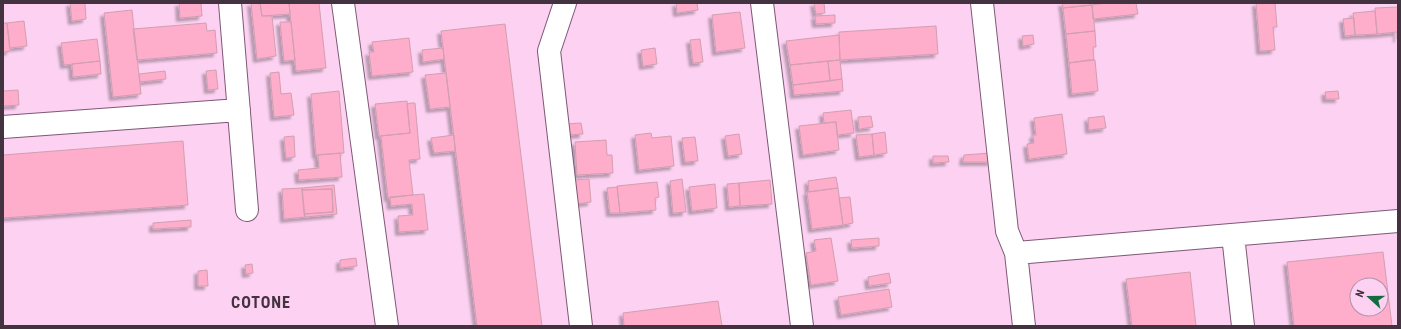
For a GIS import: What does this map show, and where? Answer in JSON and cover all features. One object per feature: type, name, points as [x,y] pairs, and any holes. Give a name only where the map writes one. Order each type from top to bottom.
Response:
[{"type":"street","points":[[230,3],[247,210]]},
{"type":"street","points":[[342,3],[387,326]]},
{"type":"street","points":[[565,3],[549,51],[581,326]]},
{"type":"street","points":[[762,3],[802,326]]},
{"type":"street","points":[[982,3],[1007,231],[1016,253],[1024,326]]},
{"type":"street","points":[[3,127],[239,110]]},
{"type":"street","points":[[1016,253],[1398,221]]},
{"type":"street","points":[[1233,235],[1243,326]]},
{"type":"building","points":[[70,3],[85,3],[86,19],[72,21]]},
{"type":"building","points":[[179,3],[201,3],[202,16],[180,18]]},
{"type":"building","points":[[251,3],[260,3],[262,16],[272,16],[276,56],[257,59]]},
{"type":"building","points":[[260,3],[289,3],[290,14],[262,16]]},
{"type":"building","points":[[289,3],[319,3],[326,68],[296,71]]},
{"type":"building","points":[[676,3],[697,3],[698,10],[677,13]]},
{"type":"building","points":[[814,3],[824,3],[825,13],[816,14]]},
{"type":"building","points":[[1062,3],[1091,3],[1092,5],[1063,8]]},
{"type":"building","points":[[1105,3],[1136,3],[1138,14],[1093,19],[1092,5]]},
{"type":"building","points":[[1256,3],[1275,3],[1277,27],[1273,27],[1275,50],[1260,51]]},
{"type":"building","points":[[1092,5],[1095,31],[1066,34],[1063,8]]},
{"type":"building","points":[[1398,7],[1398,38],[1397,39],[1397,32],[1377,34],[1375,8]]},
{"type":"building","points":[[132,10],[141,94],[113,97],[104,13]]},
{"type":"building","points":[[1375,11],[1377,34],[1355,35],[1353,13]]},
{"type":"building","points":[[740,12],[745,48],[716,52],[712,15]]},
{"type":"building","points":[[835,15],[835,23],[816,24],[815,16]]},
{"type":"building","points":[[1354,18],[1355,35],[1345,36],[1343,19]]},
{"type":"building","points":[[24,21],[27,46],[10,48],[7,23]]},
{"type":"building","points":[[280,22],[291,22],[295,60],[284,61]]},
{"type":"building","points":[[3,23],[7,23],[10,51],[3,52]]},
{"type":"building","points":[[206,23],[207,31],[215,30],[217,53],[137,60],[133,29]]},
{"type":"building","points":[[505,24],[542,326],[477,326],[441,31]]},
{"type":"building","points":[[936,26],[938,54],[840,60],[839,32]]},
{"type":"building","points":[[1095,31],[1096,47],[1093,47],[1094,60],[1069,63],[1066,34]]},
{"type":"building","points":[[839,35],[840,60],[790,65],[786,41]]},
{"type":"building","points":[[1033,35],[1034,44],[1023,46],[1022,36]]},
{"type":"building","points":[[409,38],[413,72],[372,76],[369,52],[374,52],[372,42]]},
{"type":"building","points":[[97,39],[100,61],[64,65],[61,43]]},
{"type":"building","points":[[700,39],[703,62],[693,63],[690,40]]},
{"type":"building","points":[[443,48],[444,59],[423,62],[422,50]]},
{"type":"building","points":[[655,48],[657,64],[643,66],[641,50]]},
{"type":"building","points":[[840,60],[842,79],[830,81],[828,61]]},
{"type":"building","points":[[1095,60],[1098,91],[1072,94],[1069,63]]},
{"type":"building","points":[[100,61],[101,74],[73,77],[72,64]]},
{"type":"building","points":[[828,61],[830,81],[793,85],[790,65]]},
{"type":"building","points":[[216,70],[218,89],[208,90],[206,71]]},
{"type":"building","points":[[165,71],[166,79],[140,82],[139,74]]},
{"type":"building","points":[[279,72],[281,94],[291,93],[294,115],[274,117],[270,73]]},
{"type":"building","points":[[446,73],[450,107],[430,109],[425,75]]},
{"type":"building","points":[[842,79],[843,91],[794,95],[793,85]]},
{"type":"building","points":[[18,90],[19,105],[3,106],[3,91]]},
{"type":"building","points":[[339,91],[344,153],[316,155],[311,94]]},
{"type":"building","points":[[1338,91],[1339,99],[1326,99],[1325,92]]},
{"type":"building","points":[[407,101],[410,133],[379,136],[375,104]]},
{"type":"building","points":[[415,103],[420,159],[409,160],[413,195],[388,198],[381,136],[410,133],[407,104]]},
{"type":"building","points":[[851,110],[854,133],[837,135],[836,122],[824,123],[823,113]]},
{"type":"building","points":[[1062,114],[1067,154],[1029,159],[1027,144],[1034,143],[1033,135],[1036,135],[1034,118]]},
{"type":"building","points":[[871,116],[873,127],[859,129],[858,117]]},
{"type":"building","points":[[1104,116],[1106,128],[1089,130],[1088,118]]},
{"type":"building","points":[[836,122],[839,150],[803,155],[799,126]]},
{"type":"building","points":[[581,123],[583,134],[567,135],[566,124]]},
{"type":"building","points":[[885,132],[887,153],[874,155],[872,134]]},
{"type":"building","points":[[651,133],[652,138],[671,136],[674,166],[639,170],[635,135]]},
{"type":"building","points":[[739,134],[742,154],[728,156],[725,136]]},
{"type":"building","points":[[872,134],[874,155],[859,157],[856,135]]},
{"type":"building","points":[[454,135],[455,151],[434,153],[431,138]]},
{"type":"building","points":[[294,136],[295,157],[286,158],[284,137]]},
{"type":"building","points":[[695,137],[698,161],[685,162],[682,138]]},
{"type":"building","points":[[606,140],[607,155],[612,155],[613,173],[577,175],[575,142]]},
{"type":"building","points":[[183,141],[188,205],[3,218],[3,155]]},
{"type":"building","points":[[340,153],[342,177],[299,180],[298,170],[319,168],[318,155]]},
{"type":"building","points":[[990,153],[991,162],[963,162],[964,155]]},
{"type":"building","points":[[933,156],[948,156],[949,162],[933,163]]},
{"type":"building","points":[[836,177],[838,188],[809,192],[808,181]]},
{"type":"building","points":[[589,179],[591,202],[576,204],[574,180]]},
{"type":"building","points":[[682,179],[686,212],[673,213],[670,181]]},
{"type":"building","points":[[770,180],[772,204],[740,206],[739,183]]},
{"type":"building","points":[[657,182],[659,197],[655,198],[656,210],[620,213],[617,186]]},
{"type":"building","points":[[739,183],[740,206],[729,207],[727,184]]},
{"type":"building","points":[[715,184],[717,208],[692,211],[689,187]]},
{"type":"building","points":[[334,185],[337,214],[305,217],[304,214],[333,212],[332,189],[302,190],[302,188]]},
{"type":"building","points":[[617,187],[620,213],[610,213],[607,188]]},
{"type":"building","points":[[302,188],[305,217],[284,219],[282,189]]},
{"type":"building","points":[[838,188],[843,225],[812,229],[807,192]]},
{"type":"building","points":[[332,189],[333,212],[304,214],[302,190]]},
{"type":"building","points":[[424,194],[428,230],[399,232],[398,216],[413,215],[412,204],[391,206],[390,197]]},
{"type":"building","points":[[850,197],[853,223],[843,225],[839,198]]},
{"type":"building","points":[[191,220],[191,227],[153,229],[153,223]]},
{"type":"building","points":[[831,238],[838,281],[811,285],[806,253],[816,251],[814,240]]},
{"type":"building","points":[[879,238],[879,246],[852,248],[851,240]]},
{"type":"building","points":[[1383,252],[1386,277],[1349,277],[1349,317],[1389,317],[1389,301],[1392,326],[1294,326],[1287,262]]},
{"type":"building","points":[[356,258],[357,266],[340,268],[340,260]]},
{"type":"building","points":[[252,264],[253,273],[246,274],[245,265]]},
{"type":"building","points":[[207,270],[208,286],[198,286],[198,271]]},
{"type":"building","points":[[1190,272],[1196,326],[1132,326],[1126,279]]},
{"type":"building","points":[[889,273],[891,283],[869,286],[868,277]]},
{"type":"building","points":[[889,289],[892,307],[841,315],[838,297]]},
{"type":"building","points":[[718,301],[722,326],[624,326],[623,313]]},
{"type":"district","name":"COTONE","points":[[261,302]]}]
